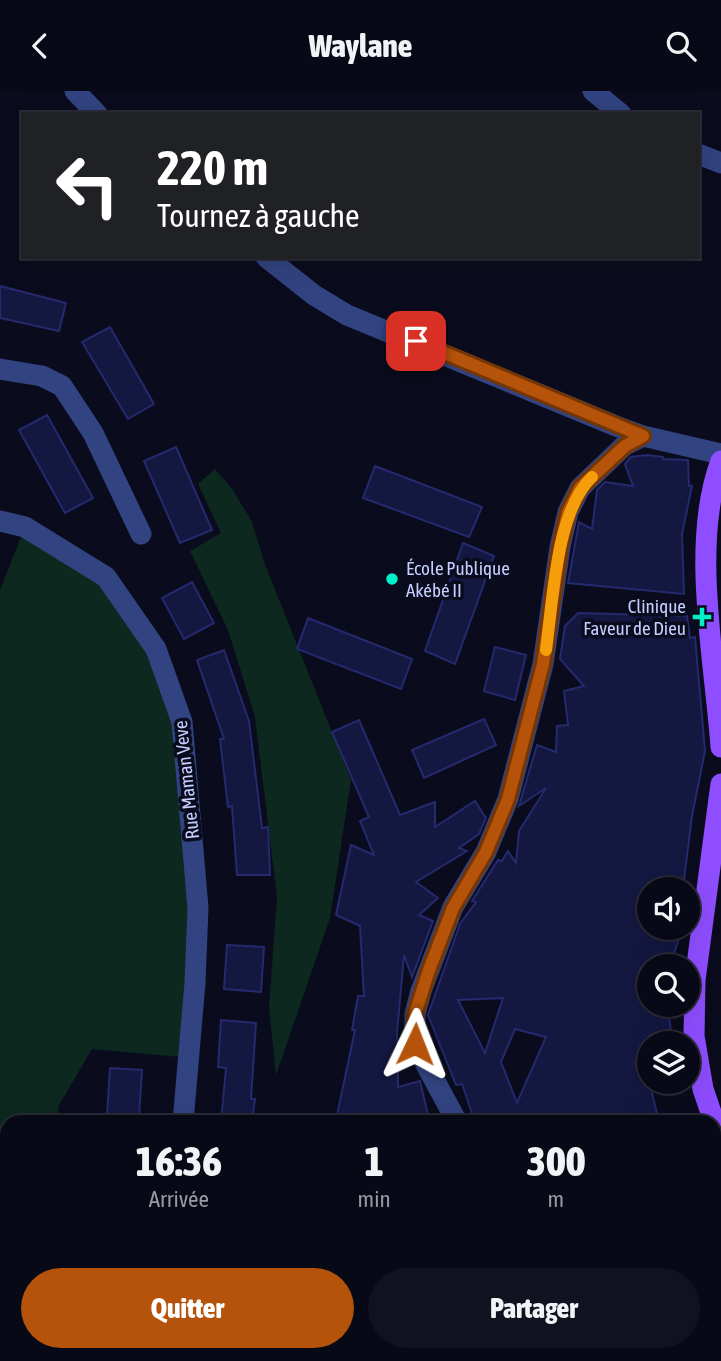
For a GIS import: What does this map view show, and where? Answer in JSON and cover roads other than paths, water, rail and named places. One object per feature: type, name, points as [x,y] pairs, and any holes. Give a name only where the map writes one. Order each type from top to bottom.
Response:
[{"type":"main road","points":[[721,462],[709,503],[706,540],[721,747]]},
{"type":"main road","points":[[712,1115],[703,1089],[694,1036],[695,980],[721,784]]},
{"type":"street","points":[[75,91],[95,112]]},
{"type":"street","points":[[593,91],[619,112]]},
{"type":"street","points":[[700,155],[721,163]]},
{"type":"street","points":[[269,259],[314,295],[346,315],[643,436],[721,462]]},
{"type":"street","points":[[0,369],[42,376],[62,386],[93,433],[141,534]]},
{"type":"street","points":[[453,1115],[415,1044],[415,1014],[421,991],[453,908],[486,852],[508,799],[543,664],[560,547],[568,512],[580,488],[625,446],[643,436]]},
{"type":"street","name":"Rue Maman Veve","points":[[0,521],[25,527],[106,577],[156,649],[182,722],[198,908],[195,983],[184,1115]]},
{"type":"place","name":"École Publique Akébé II","points":[[392,579]]},
{"type":"place","name":"Clinique Faveur de Dieu","points":[[702,617]]}]
